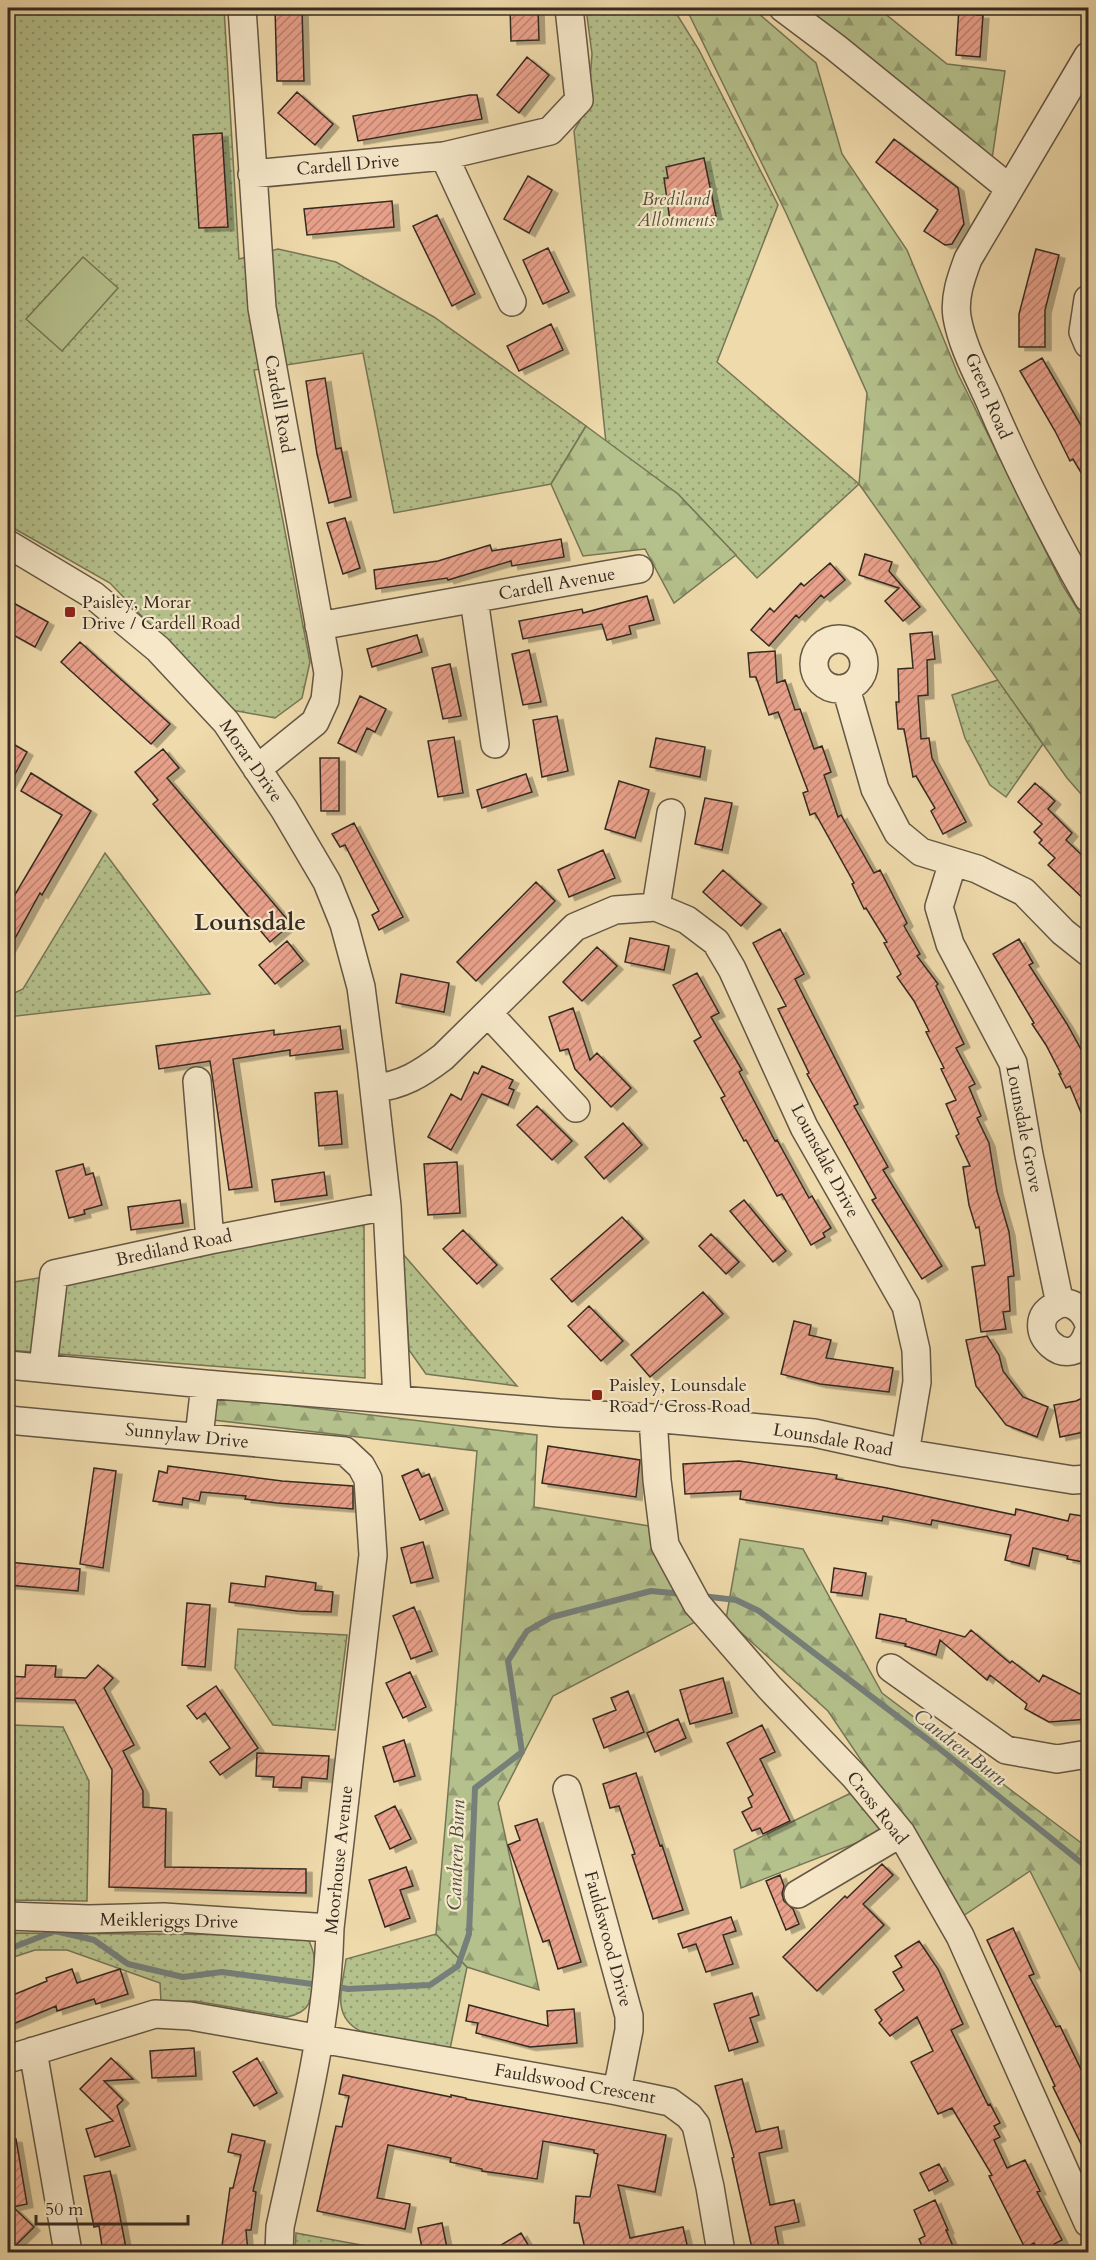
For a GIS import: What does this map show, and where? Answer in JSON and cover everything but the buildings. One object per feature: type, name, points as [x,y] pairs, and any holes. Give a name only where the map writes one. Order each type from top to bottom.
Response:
[{"type":"street","name":"Cardell Road","points":[[242,8],[262,308],[328,674],[325,700],[315,722],[257,769]]},
{"type":"street","name":"Cardell Drive","points":[[252,174],[444,156],[550,130],[579,100],[569,8]]},
{"type":"street","points":[[783,8],[835,47],[1009,189]]},
{"type":"street","name":"Green Road","points":[[1089,56],[968,259],[958,288],[957,316],[970,357],[1016,462],[1089,598]]},
{"type":"street","points":[[444,156],[512,302]]},
{"type":"street","points":[[1087,308],[1083,332],[1089,344]]},
{"type":"street","name":"Morar Drive","points":[[8,544],[93,596],[159,649],[226,722],[284,808],[327,882],[344,924],[361,987],[373,1076]]},
{"type":"street","name":"Cardell Avenue","points":[[319,626],[639,569]]},
{"type":"street","name":"Cardell Avenue","points":[[474,599],[495,744]]},
{"type":"street","points":[[846,688],[875,789],[898,833],[921,852],[977,869],[1024,892],[1063,932],[1089,952]]},
{"type":"street","points":[[656,907],[671,813]]},
{"type":"street","name":"Lounsdale Grove","points":[[953,862],[939,907],[950,944],[1013,1063],[1029,1155],[1060,1304]]},
{"type":"street","name":"Lounsdale Drive","points":[[373,1076],[390,1087],[420,1075],[443,1057],[575,927],[615,910],[656,907],[687,920],[716,942],[732,969],[804,1127],[906,1306],[916,1350],[917,1382],[905,1453]]},
{"type":"street","points":[[488,1013],[576,1108]]},
{"type":"street","points":[[8,1365],[397,1399],[387,1206],[373,1076]]},
{"type":"street","points":[[197,1082],[210,1240]]},
{"type":"street","name":"Brediland Road","points":[[43,1367],[54,1274],[210,1240],[387,1206]]},
{"type":"street","points":[[1089,1322],[1083,1311],[1077,1307],[1060,1304],[1049,1310],[1043,1321],[1042,1333],[1048,1344],[1059,1350],[1071,1350],[1082,1344],[1089,1332]]},
{"type":"street","points":[[200,1437],[205,1384]]},
{"type":"street","name":"Lounsdale Road","points":[[397,1399],[559,1413],[653,1418],[814,1433],[905,1453],[1073,1480],[1089,1479]]},
{"type":"street","name":"Cross Road","points":[[653,1418],[657,1480],[665,1545],[697,1604],[769,1687],[855,1777],[901,1833],[960,1936],[1089,2223]]},
{"type":"street","name":"Sunnylaw Drive","points":[[8,1420],[345,1451],[361,1466]]},
{"type":"street","name":"Moorhouse Avenue","points":[[279,2253],[280,2227],[318,2038],[330,1961],[330,1928],[373,1555],[368,1479],[361,1466]]},
{"type":"street","points":[[891,1668],[1006,1750],[1057,1759],[1089,1754]]},
{"type":"street","name":"Fauldswood Drive","points":[[567,1789],[629,2016],[629,2030],[617,2091]]},
{"type":"street","points":[[798,1894],[901,1833]]},
{"type":"street","name":"Meikleriggs Drive","points":[[8,1916],[89,1919],[164,1917],[330,1928]]},
{"type":"street","name":"Fauldswood Crescent","points":[[20,2055],[155,2014],[190,2016],[670,2102],[689,2116],[696,2126],[710,2187],[721,2253]]},
{"type":"street","points":[[20,2055],[68,2253]]},
{"type":"green space","points":[[8,8],[224,8],[239,259],[278,249],[336,262],[434,317],[586,426],[551,484],[394,513],[363,353],[254,370],[310,662],[302,698],[275,718],[232,710],[110,583],[8,525]]},
{"type":"green space","name":"Brediland Allotments","points":[[586,8],[673,8],[699,50],[778,205],[717,362],[859,484],[757,578],[678,494],[606,443],[574,131],[588,106],[592,54]]},
{"type":"green space","points":[[686,8],[752,8],[816,63],[842,154],[907,250],[958,374],[1063,586],[1088,626],[1088,802],[1067,778],[859,484],[867,393],[786,213]]},
{"type":"green space","points":[[799,8],[878,8],[947,64],[1005,71],[992,159]]},
{"type":"green space","points":[[83,257],[118,288],[62,351],[26,319]]},
{"type":"green space","points":[[586,426],[678,494],[736,555],[674,603],[645,549],[583,556],[551,484]]},
{"type":"green space","points":[[998,680],[1043,744],[1006,797],[990,785],[965,738],[952,695]]},
{"type":"green space","points":[[105,853],[210,994],[8,1017],[8,996],[23,989]]},
{"type":"green space","points":[[364,1225],[365,1378],[8,1350],[8,1283]]},
{"type":"green space","points":[[403,1254],[517,1386],[426,1374],[409,1350]]},
{"type":"green space","points":[[213,1396],[537,1435],[534,1507],[649,1526],[697,1621],[553,1696],[498,1803],[539,1990],[467,1967],[436,1934],[477,1451],[213,1420]]},
{"type":"green space","points":[[740,1539],[803,1549],[882,1693],[1088,1848],[1088,1986],[1030,1871],[960,1918],[894,1809],[828,1711],[726,1619]]},
{"type":"green space","points":[[238,1629],[347,1635],[335,1730],[273,1725],[235,1668]]},
{"type":"green space","points":[[13,1725],[63,1727],[89,1781],[87,1901],[8,1900],[8,1739]]},
{"type":"green space","points":[[853,1792],[882,1833],[741,1888],[734,1850]]},
{"type":"green space","points":[[8,1933],[294,1935],[309,1941],[313,1951],[311,1999],[301,2012],[287,2017],[195,2001],[161,2002],[160,1983],[67,1950],[35,1950],[8,1959]]},
{"type":"green space","points":[[436,1934],[467,1967],[450,2049],[360,2031],[351,2024],[345,2017],[341,1999],[346,1959]]},
{"type":"green space","points":[[296,2233],[399,2252],[295,2252]]},
{"type":"waterway","name":"Candren Burn","points":[[333,1986],[348,1989],[430,1985],[458,1966],[469,1934],[475,1788],[522,1752],[508,1661],[527,1631],[552,1617],[651,1591],[683,1594]]},
{"type":"waterway","name":"Candren Burn","points":[[702,1596],[736,1600],[759,1611],[935,1745],[1088,1868]]},
{"type":"waterway","name":"Candren Burn","points":[[8,1958],[14,1947],[55,1931],[94,1940],[128,1964],[183,1977],[222,1972],[320,1985]]},
{"type":"place","name":"Paisley, Morar Drive / Cardell Road","points":[[70,612]]},
{"type":"place","name":"Paisley, Lounsdale Road / Cross Road","points":[[597,1395]]},
{"type":"district","name":"Lounsdale","points":[[250,922]]}]
